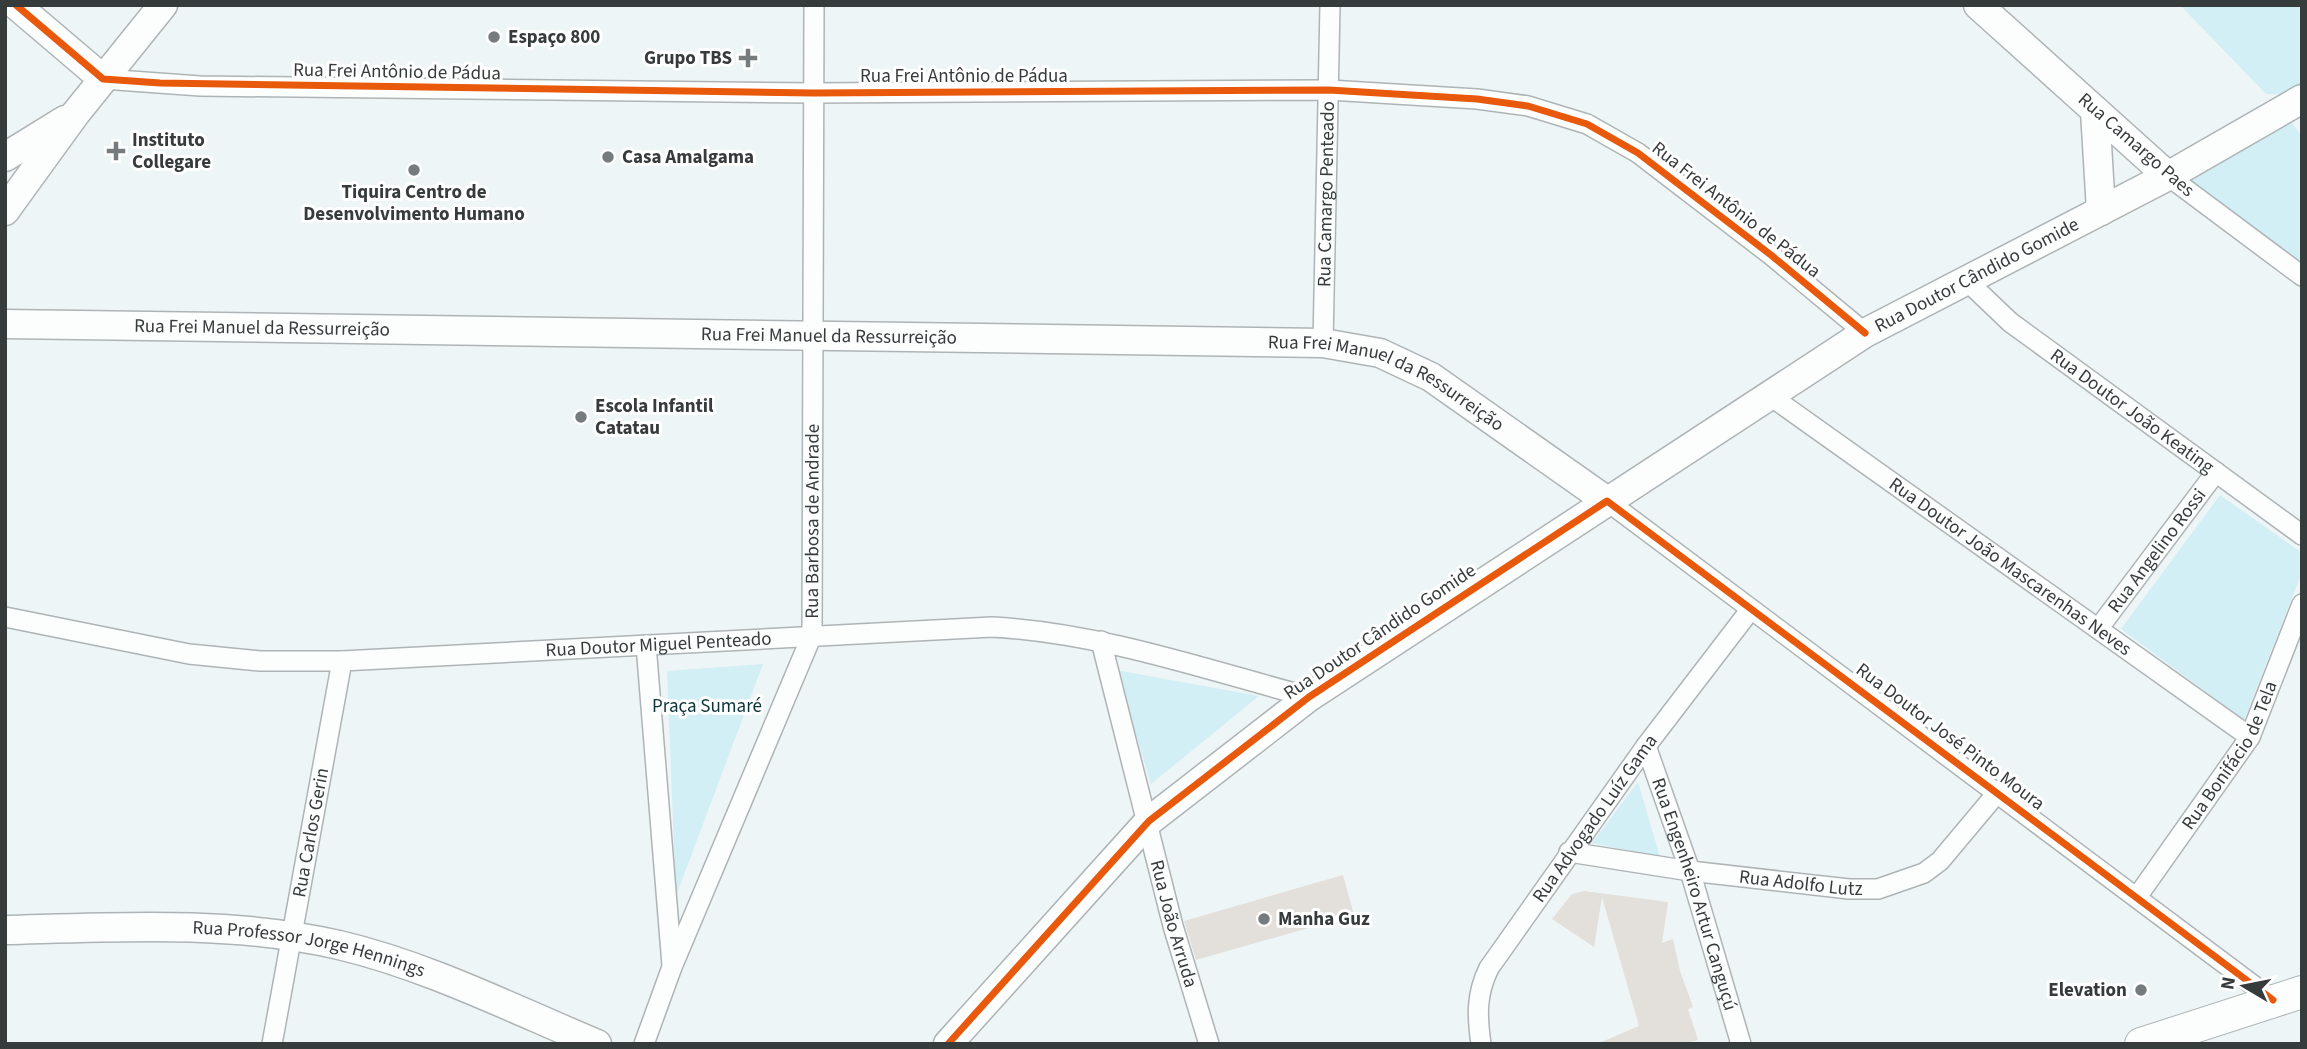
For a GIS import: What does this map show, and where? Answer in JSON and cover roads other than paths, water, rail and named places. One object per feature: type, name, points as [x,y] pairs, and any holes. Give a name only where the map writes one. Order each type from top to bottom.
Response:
[{"type":"main road","points":[[16,5],[103,79]]},
{"type":"main road","points":[[5,211],[76,113],[163,5]]},
{"type":"main road","name":"Rua Camargo Paes","points":[[1978,5],[2168,176]]},
{"type":"main road","name":"Rua Doutor Cândido Gomide","points":[[948,1044],[1149,821],[1309,697],[1865,333],[2168,176],[2302,99]]},
{"type":"main road","points":[[2095,111],[2101,211]]},
{"type":"main road","points":[[5,157],[76,113]]},
{"type":"main road","name":"Rua Frei Manuel da Ressurreição","points":[[5,324],[815,338],[1323,343],[1380,353],[1431,377],[1607,501]]},
{"type":"main road","name":"Rua Professor Jorge Hennings","points":[[5,930],[167,926],[292,937],[391,961],[597,1044]]},
{"type":"main road","points":[[2141,1044],[2200,1034],[2288,996]]},
{"type":"street","name":"Rua Barbosa de Andrade","points":[[644,1044],[672,967],[812,635],[814,5]]},
{"type":"street","name":"Rua Camargo Penteado","points":[[1323,343],[1330,5]]},
{"type":"street","name":"Rua Frei Antônio de Pádua","points":[[103,79],[200,86],[813,93],[1329,90],[1477,99],[1528,106],[1587,124],[1638,153],[1771,255],[1865,333]]},
{"type":"street","name":"Rua Camargo Paes","points":[[2168,176],[2302,276]]},
{"type":"street","name":"Rua Doutor João Keating","points":[[1966,280],[2010,322],[2302,535]]},
{"type":"street","name":"Rua Doutor João Mascarenhas Neves","points":[[1769,395],[2250,737]]},
{"type":"street","name":"Rua Angelino Rossi","points":[[2098,629],[2216,471]]},
{"type":"street","name":"Rua Doutor José Pinto Moura","points":[[1607,501],[2137,897],[2288,996]]},
{"type":"street","name":"Rua Bonifácio de Tela","points":[[2137,897],[2250,737],[2302,604]]},
{"type":"street","name":"Rua Advogado Luíz Gama","points":[[1481,1044],[1477,1007],[1485,977],[1569,852],[1751,609]]},
{"type":"street","name":"Rua Doutor Miguel Penteado","points":[[5,617],[189,653],[260,661],[342,661],[992,627],[1044,630],[1101,641],[1309,697]]},
{"type":"street","name":"Rua João Arruda","points":[[1101,641],[1149,821],[1173,926],[1209,1044]]},
{"type":"street","points":[[646,645],[672,967]]},
{"type":"street","name":"Rua Carlos Gerin","points":[[272,1044],[342,661]]},
{"type":"street","name":"Rua Engenheiro Artur Canguçú","points":[[1646,746],[1690,872],[1741,1044]]},
{"type":"street","name":"Rua Adolfo Lutz","points":[[1569,852],[1690,872],[1849,889],[1878,889],[1924,873],[1940,861],[1997,793]]},
{"type":"place","name":"Espaço 800","points":[[494,37]]},
{"type":"place","name":"Grupo TBS","points":[[748,58]]},
{"type":"place","name":"Instituto Collegare","points":[[116,151]]},
{"type":"place","name":"Casa Amalgama","points":[[608,157]]},
{"type":"place","name":"Tiquira Centro de Desenvolvimento Humano","points":[[414,170]]},
{"type":"place","name":"Escola Infantil Catatau","points":[[581,417]]},
{"type":"place","name":"Manha Guz","points":[[1264,919]]},
{"type":"place","name":"Elevation","points":[[2141,990]]},
{"type":"park label","name":"Praça Sumaré","points":[[707,706]]}]
